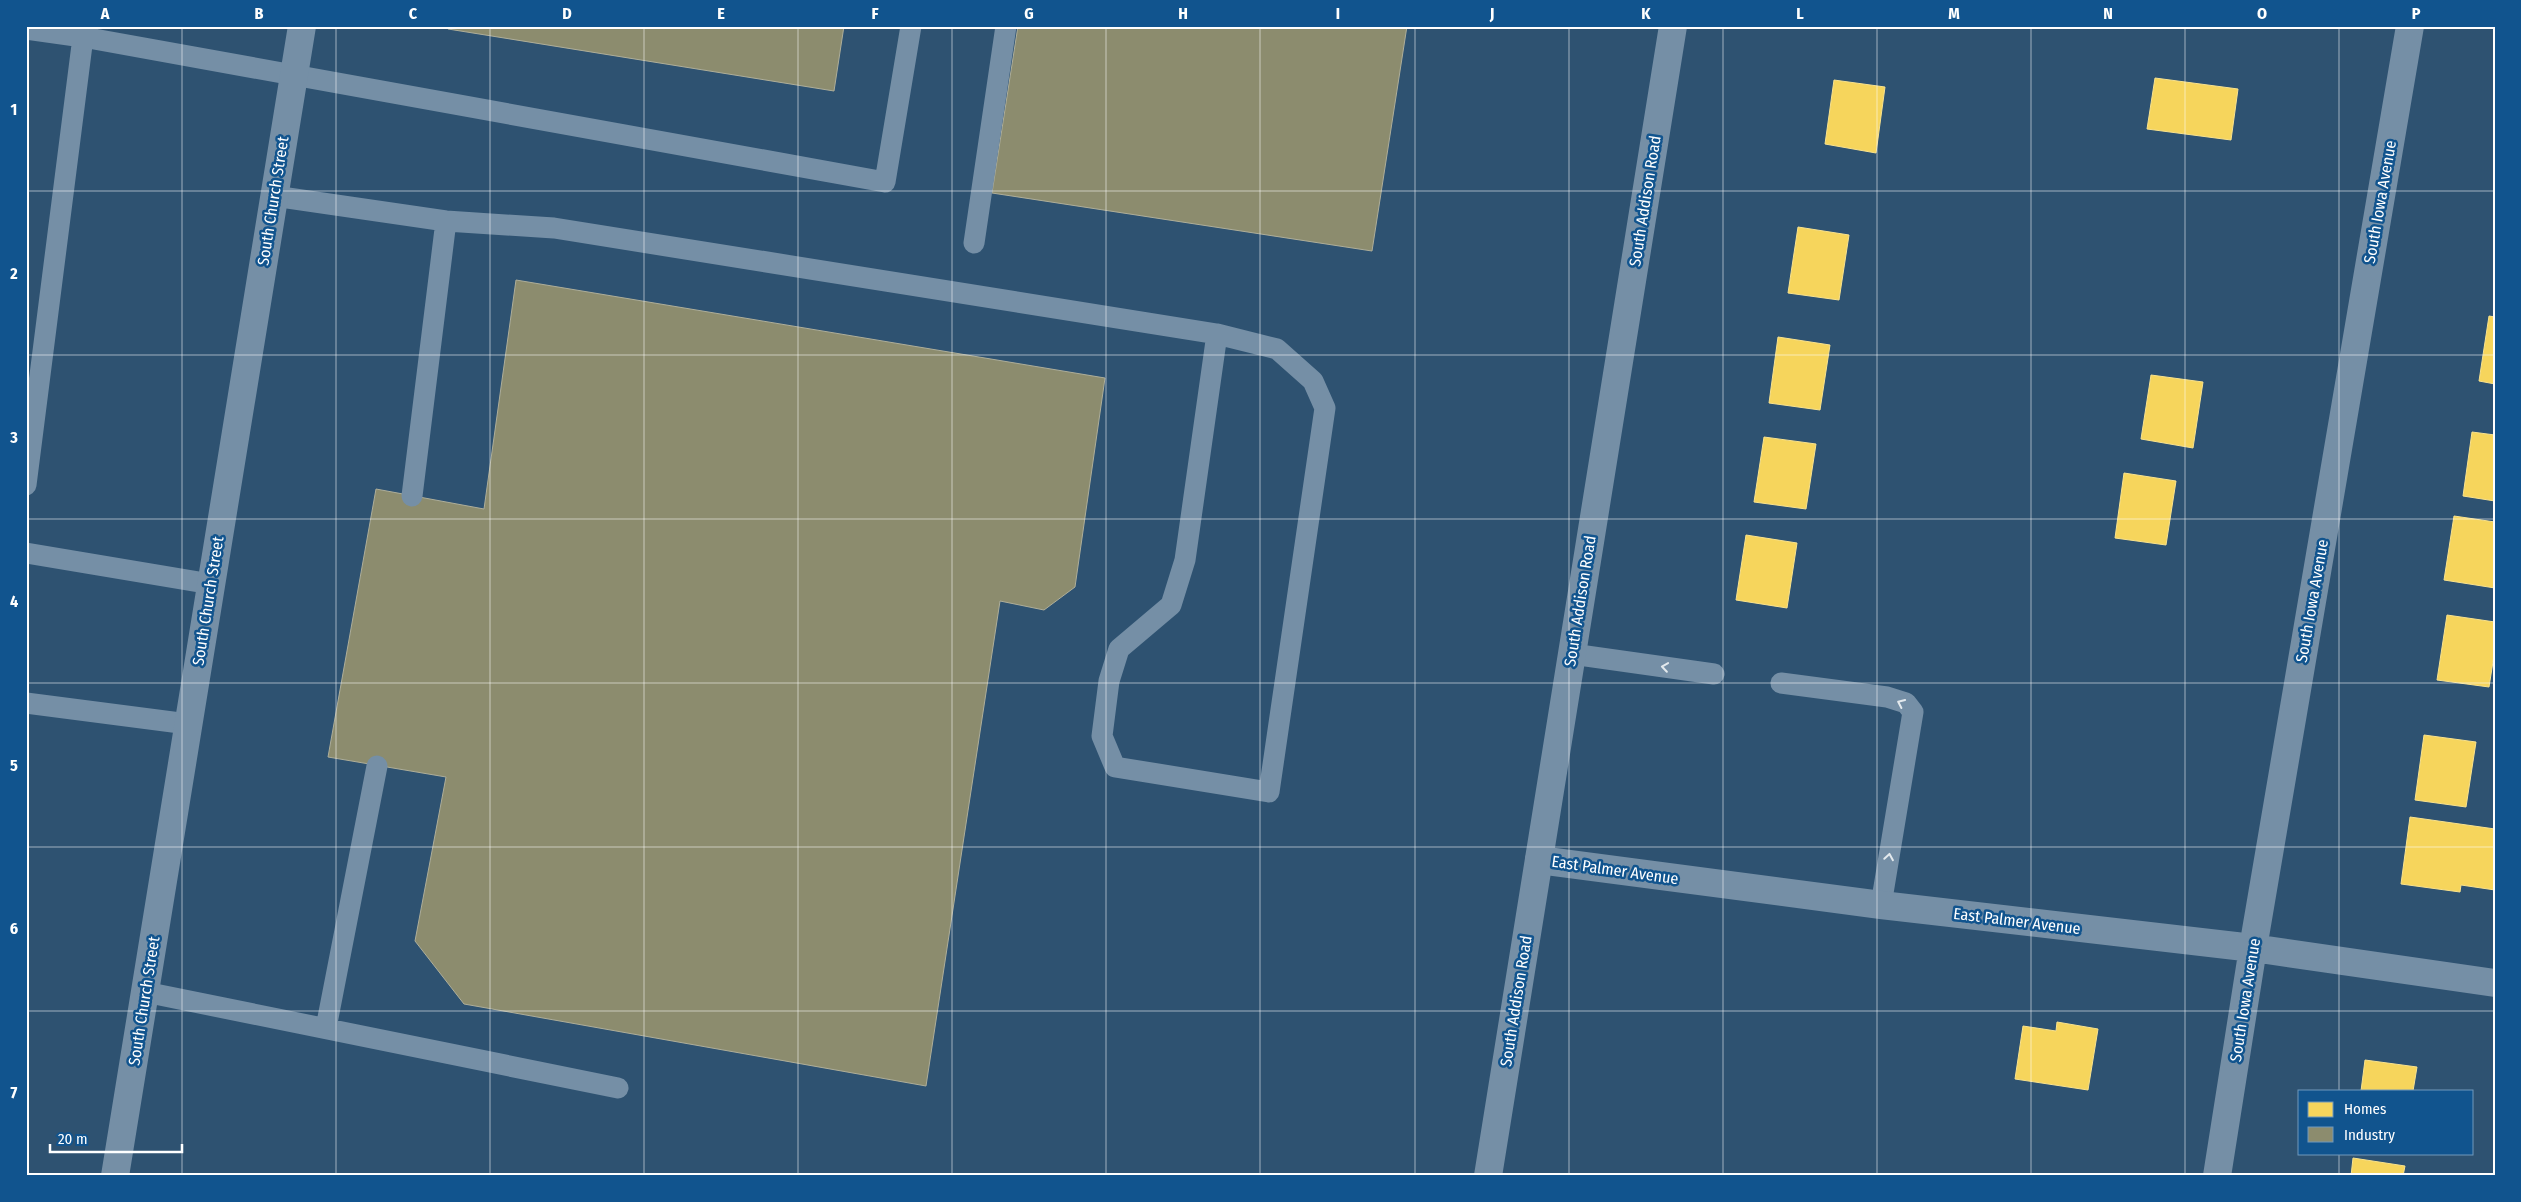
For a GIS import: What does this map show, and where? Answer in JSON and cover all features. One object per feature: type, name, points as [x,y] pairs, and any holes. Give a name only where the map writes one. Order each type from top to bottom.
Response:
[{"type":"street","name":"South Church Street","points":[[115,1176],[302,26]]},
{"type":"street","name":"South Addison Road","points":[[1488,1176],[1672,26]]},
{"type":"street","name":"South Iowa Avenue","points":[[2217,1176],[2253,948],[2410,26]]},
{"type":"street","name":"East Palmer Avenue","points":[[1538,860],[1882,905],[2253,948],[2495,983]]},
{"type":"lane","points":[[26,29],[885,182],[911,26]]},
{"type":"lane","points":[[974,243],[1006,26]]},
{"type":"lane","points":[[26,485],[83,38]]},
{"type":"lane","points":[[274,196],[446,221],[554,228],[1217,334],[1277,349],[1313,381],[1325,408],[1269,792],[1115,767],[1102,736],[1109,681],[1119,649],[1171,605],[1185,560],[1217,334]]},
{"type":"lane","points":[[412,496],[446,221]]},
{"type":"lane","points":[[26,553],[211,584]]},
{"type":"lane","points":[[1572,654],[1714,674]]},
{"type":"lane","points":[[1781,683],[1887,698],[1906,704],[1913,712],[1882,905]]},
{"type":"lane","points":[[26,703],[188,724]]},
{"type":"lane","points":[[326,1028],[377,766]]},
{"type":"lane","points":[[145,992],[618,1088]]},
{"type":"building: Homes","points":[[2155,78],[2238,89],[2231,140],[2147,129]]},
{"type":"building: Homes","points":[[1834,80],[1885,87],[1876,153],[1825,144]]},
{"type":"building: Homes","points":[[1798,227],[1849,235],[1839,300],[1788,293]]},
{"type":"building: Homes","points":[[2489,316],[2495,317],[2495,384],[2479,381]]},
{"type":"building: Homes","points":[[1778,337],[1830,345],[1820,410],[1769,403]]},
{"type":"building: Homes","points":[[2151,375],[2203,382],[2193,448],[2141,439]]},
{"type":"building: Homes","points":[[2472,432],[2495,435],[2495,501],[2463,496]]},
{"type":"building: Homes","points":[[1764,437],[1816,444],[1806,509],[1754,502]]},
{"type":"building: Homes","points":[[2124,473],[2176,481],[2166,545],[2115,538]]},
{"type":"building: Homes","points":[[2454,516],[2495,522],[2495,588],[2444,580]]},
{"type":"building: Homes","points":[[1746,535],[1797,543],[1787,608],[1736,600]]},
{"type":"building: Homes","points":[[2447,615],[2495,622],[2495,649],[2489,687],[2437,680]]},
{"type":"building: Homes","points":[[2424,735],[2476,742],[2466,807],[2415,800]]},
{"type":"building: Homes","points":[[2410,817],[2495,829],[2495,890],[2461,885],[2460,892],[2401,884]]},
{"type":"building: Homes","points":[[2057,1022],[2098,1029],[2088,1090],[2015,1079],[2023,1026],[2056,1031]]},
{"type":"building: Homes","points":[[2365,1060],[2417,1067],[2413,1090],[2361,1090]]},
{"type":"building: Homes","points":[[2353,1158],[2405,1166],[2403,1176],[2351,1176]]},
{"type":"building: Industry","points":[[448,26],[844,26],[834,91],[448,29]]},
{"type":"building: Industry","points":[[1018,26],[1407,26],[1372,251],[992,193]]},
{"type":"building: Industry","points":[[516,280],[1105,378],[1075,587],[1044,610],[1000,601],[926,1086],[464,1004],[415,941],[446,777],[328,757],[376,489],[484,509]]}]
